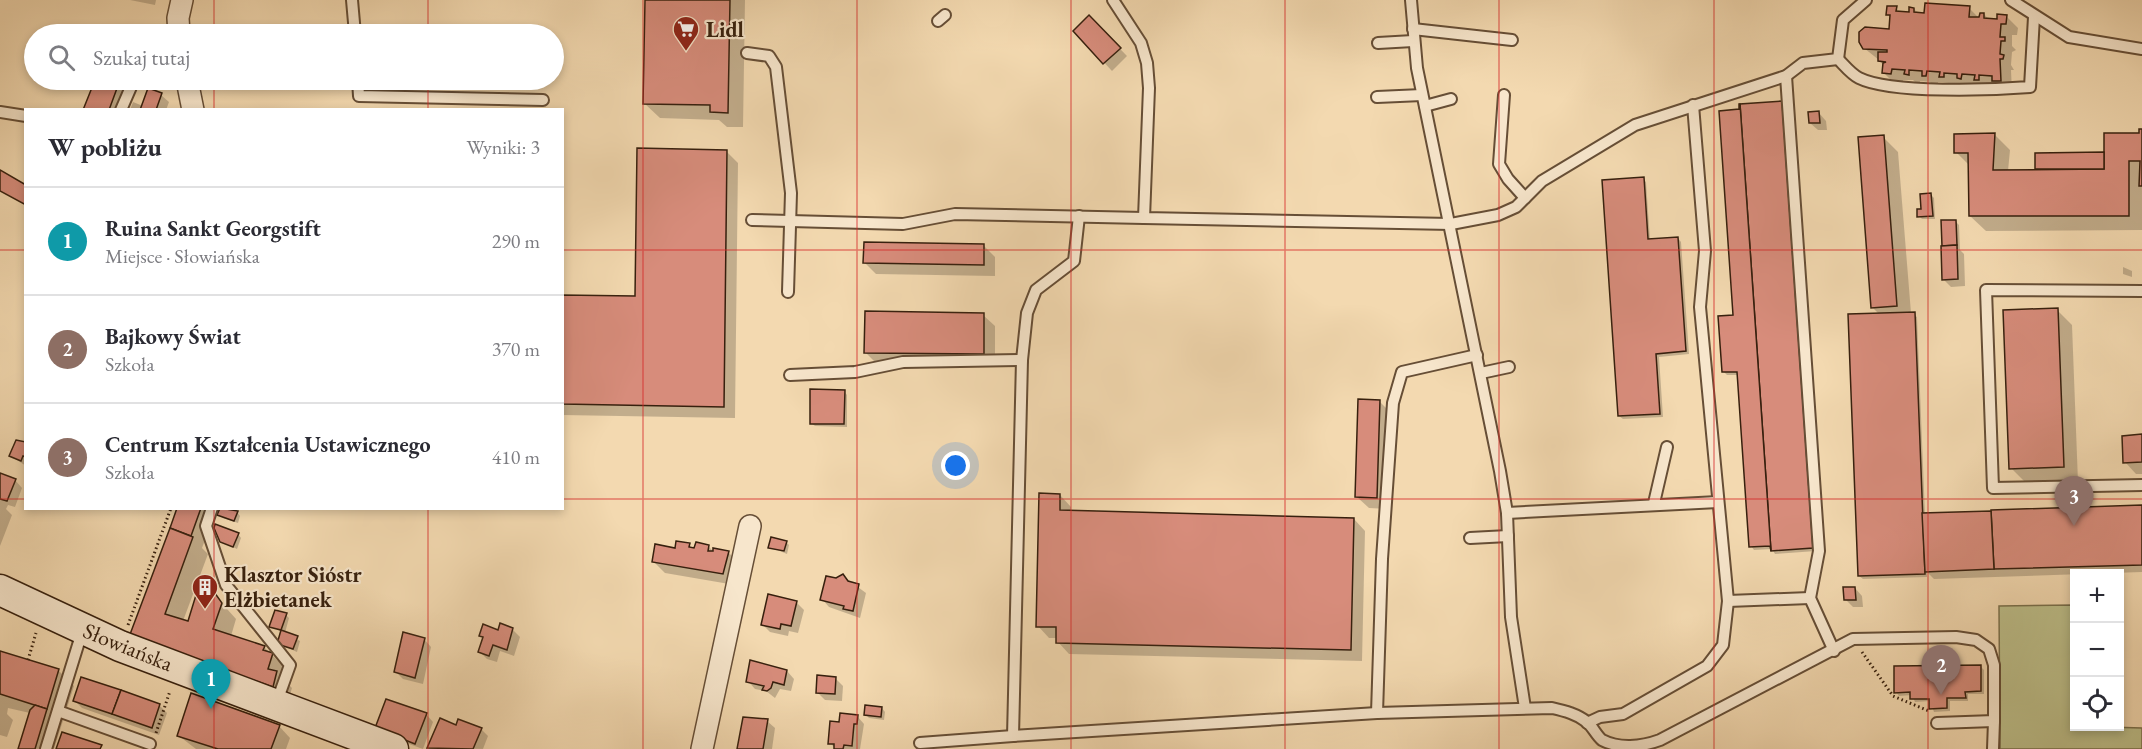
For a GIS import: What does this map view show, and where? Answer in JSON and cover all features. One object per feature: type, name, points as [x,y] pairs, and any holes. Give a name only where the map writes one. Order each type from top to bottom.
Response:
[{"type":"street","points":[[178,24],[182,0]]},
{"type":"street","points":[[189,90],[193,108]]},
{"type":"street","points":[[702,749],[750,526]]},
{"type":"street","name":"Słowiańska","points":[[0,591],[120,646],[276,704],[347,736],[393,749]]},
{"type":"lane","points":[[352,0],[354,24]]},
{"type":"lane","points":[[1113,0],[1140,43],[1147,63],[1149,88],[1144,218]]},
{"type":"lane","points":[[1411,0],[1413,35],[1422,95],[1451,224],[1507,513],[1512,617],[1525,708]]},
{"type":"lane","points":[[1838,59],[1843,20],[1866,0]]},
{"type":"lane","points":[[2011,0],[2034,17],[2069,37],[2142,49]]},
{"type":"lane","points":[[752,220],[903,224],[955,214],[1451,224],[1498,215],[1516,207],[1542,181],[1635,125],[1786,76],[1803,63],[1838,59],[1857,77],[1880,85],[1992,90],[2030,87],[2034,17]]},
{"type":"lane","points":[[1378,43],[1413,35],[1512,40]]},
{"type":"lane","points":[[747,53],[769,56],[776,67],[788,159],[790,221],[788,292]]},
{"type":"lane","points":[[1786,76],[1819,551],[1810,598],[1834,651]]},
{"type":"lane","points":[[122,108],[130,90]]},
{"type":"lane","points":[[359,90],[359,96],[543,100]]},
{"type":"lane","points":[[1504,94],[1500,164],[1508,179],[1525,198]]},
{"type":"lane","points":[[1377,98],[1422,95]]},
{"type":"lane","points":[[1425,106],[1451,99]]},
{"type":"lane","points":[[1587,723],[1600,717],[1623,714],[1707,666],[1723,645],[1728,602],[1700,307],[1705,251],[1693,105]]},
{"type":"lane","points":[[0,112],[24,116]]},
{"type":"lane","points":[[1013,736],[1022,360],[1027,313],[1036,290],[1074,261],[1079,216]]},
{"type":"lane","points":[[2142,291],[1986,290],[1993,488],[2142,485]]},
{"type":"lane","points":[[1377,714],[1382,559],[1393,403],[1402,372],[1477,356]]},
{"type":"lane","points":[[790,375],[855,372],[903,362],[1022,360]]},
{"type":"lane","points":[[1481,373],[1509,367]]},
{"type":"lane","points":[[1654,503],[1667,447]]},
{"type":"lane","points":[[1507,513],[1654,503],[1718,502]]},
{"type":"lane","points":[[211,510],[206,526],[226,585],[290,665],[276,704]]},
{"type":"lane","points":[[1470,537],[1508,536]]},
{"type":"lane","points":[[1728,602],[1810,598]]},
{"type":"lane","points":[[46,749],[83,630]]},
{"type":"lane","points":[[920,743],[1377,714],[1552,708],[1573,713],[1587,723],[1603,741],[1617,747],[1637,748],[1660,740],[1834,651],[1843,643],[1853,639],[1956,638],[1976,640],[1989,649],[1994,665],[1993,749]]},
{"type":"lane","points":[[58,711],[150,744]]},
{"type":"lane","points":[[1937,723],[1994,721]]},
{"type":"path","points":[[120,646],[170,510]]},
{"type":"path","points":[[28,660],[37,630]]},
{"type":"path","points":[[1853,639],[1893,696],[1929,711],[1936,711],[1937,723]]},
{"type":"path","points":[[150,744],[171,688]]},
{"type":"green space","points":[[2070,605],[2070,731],[2124,731],[2124,727],[2142,728],[2142,749],[2000,749],[1999,606]]},
{"type":"building","name":"Lidl","points":[[645,0],[730,0],[728,113],[710,112],[710,105],[643,104]]},
{"type":"building","points":[[1925,3],[1970,6],[1969,17],[1979,17],[1980,13],[1984,13],[1984,18],[1997,19],[1997,14],[2007,15],[2006,24],[2001,24],[2000,37],[2005,37],[2005,41],[2001,41],[2000,54],[2004,55],[2003,59],[2000,59],[2001,81],[1992,81],[1992,76],[1979,75],[1979,80],[1974,80],[1975,75],[1962,74],[1961,79],[1957,78],[1957,74],[1944,73],[1944,77],[1939,77],[1940,72],[1927,71],[1926,76],[1922,76],[1922,71],[1909,70],[1909,75],[1904,74],[1905,70],[1892,69],[1891,74],[1882,73],[1883,63],[1886,62],[1878,61],[1878,52],[1887,52],[1887,50],[1863,49],[1859,42],[1859,32],[1865,27],[1889,29],[1890,15],[1886,15],[1887,6],[1897,6],[1896,11],[1909,12],[1909,7],[1914,8],[1914,12],[1924,13]]},
{"type":"building","points":[[1089,15],[1121,48],[1103,64],[1073,31]]},
{"type":"building","points":[[91,90],[116,90],[110,108],[84,108]]},
{"type":"building","points":[[147,90],[162,93],[157,108],[141,108]]},
{"type":"building","points":[[1782,101],[1813,548],[1771,551],[1740,104]]},
{"type":"building","points":[[1739,104],[1771,551],[1770,546],[1749,547],[1737,372],[1722,372],[1718,316],[1733,315],[1719,111],[1739,109]]},
{"type":"building","points":[[1819,111],[1820,123],[1809,123],[1808,112]]},
{"type":"building","points":[[2139,129],[2142,129],[2142,186],[2139,186],[2140,161],[2129,161],[2129,216],[1969,216],[1968,153],[1954,153],[1954,134],[1995,133],[1993,170],[2104,169],[2104,133],[2139,133]]},
{"type":"building","points":[[1884,135],[1897,306],[1871,308],[1858,137]]},
{"type":"building","points":[[637,148],[727,150],[724,407],[564,404],[564,295],[635,296]]},
{"type":"building","points":[[2104,152],[2104,169],[2035,169],[2035,153]]},
{"type":"building","points":[[0,170],[24,184],[24,204],[0,191]]},
{"type":"building","points":[[1644,177],[1648,239],[1678,237],[1686,351],[1656,354],[1660,414],[1618,416],[1602,180]]},
{"type":"building","points":[[1931,193],[1933,216],[1917,217],[1917,209],[1921,209],[1920,194]]},
{"type":"building","points":[[1941,220],[1956,220],[1957,245],[1942,246]]},
{"type":"building","points":[[864,242],[984,244],[984,265],[863,263]]},
{"type":"building","points":[[1957,245],[1958,279],[1942,280],[1941,246]]},
{"type":"building","points":[[2058,308],[2064,467],[2009,469],[2003,310]]},
{"type":"building","points":[[865,311],[984,313],[984,354],[864,353]]},
{"type":"building","points":[[1915,312],[1925,574],[1858,576],[1848,314]]},
{"type":"building","points":[[810,389],[845,390],[844,424],[810,424]]},
{"type":"building","points":[[1358,399],[1380,400],[1377,498],[1355,497]]},
{"type":"building","points":[[2142,434],[2142,462],[2123,463],[2122,436]]},
{"type":"building","points":[[16,440],[24,442],[24,456],[21,461],[9,456]]},
{"type":"building","points":[[0,473],[16,479],[7,501],[0,499]]},
{"type":"building","points":[[1039,493],[1060,494],[1060,510],[1354,518],[1351,650],[1056,643],[1056,627],[1036,627]]},
{"type":"building","points":[[2142,505],[2142,565],[1994,569],[1991,510]]},
{"type":"building","points":[[176,510],[200,510],[191,536],[170,528]]},
{"type":"building","points":[[219,510],[238,511],[234,521],[217,515]]},
{"type":"building","points":[[1991,511],[1994,569],[1925,572],[1922,513]]},
{"type":"building","points":[[215,524],[239,533],[233,547],[220,542],[214,528]]},
{"type":"building","name":"Klasztor Sióstr Elżbietanek","points":[[170,528],[193,537],[165,614],[188,621],[196,595],[212,589],[222,603],[213,629],[265,646],[263,650],[273,653],[268,669],[277,671],[273,687],[129,637]]},
{"type":"building","points":[[771,537],[787,541],[784,551],[768,548]]},
{"type":"building","points":[[676,541],[690,543],[689,547],[694,548],[696,542],[709,545],[708,551],[713,551],[713,548],[729,551],[723,574],[652,562],[655,544],[675,548]]},
{"type":"building","points":[[843,574],[848,581],[859,584],[853,611],[843,609],[844,606],[820,600],[826,576],[836,578]]},
{"type":"building","points":[[1843,587],[1855,587],[1856,600],[1844,600]]},
{"type":"building","points":[[768,594],[797,601],[791,626],[781,624],[780,629],[761,625]]},
{"type":"building","points":[[275,610],[287,613],[281,630],[269,627]]},
{"type":"building","points":[[500,623],[513,628],[507,650],[493,645],[489,656],[478,652],[483,637],[479,636],[483,624],[498,630]]},
{"type":"building","points":[[281,630],[298,636],[293,649],[277,644]]},
{"type":"building","points":[[403,632],[425,638],[415,678],[394,672]]},
{"type":"building","points":[[0,651],[59,669],[47,709],[0,694]]},
{"type":"building","points":[[750,660],[787,670],[784,685],[773,682],[767,691],[762,690],[764,686],[746,682]]},
{"type":"building","points":[[1981,665],[1981,691],[1965,692],[1966,698],[1947,698],[1947,708],[1929,709],[1929,699],[1910,699],[1910,692],[1894,693],[1894,666]]},
{"type":"building","points":[[817,675],[836,677],[835,694],[816,693]]},
{"type":"building","points":[[81,677],[121,690],[112,714],[73,701]]},
{"type":"building","points":[[121,690],[160,704],[152,728],[112,714]]},
{"type":"building","points":[[191,693],[280,725],[271,749],[218,749],[177,736]]},
{"type":"building","points":[[386,699],[427,713],[415,744],[375,728]]},
{"type":"building","points":[[35,705],[47,709],[35,749],[18,749],[30,710]]},
{"type":"building","points":[[865,705],[882,707],[881,717],[864,715]]},
{"type":"building","points":[[840,713],[858,715],[857,724],[854,724],[852,746],[844,745],[843,749],[834,749],[834,744],[828,744],[830,721],[839,722]]},
{"type":"building","points":[[743,717],[768,719],[763,749],[737,749]]},
{"type":"building","points":[[440,718],[456,725],[458,719],[482,728],[473,749],[427,748]]},
{"type":"building","points":[[62,732],[102,745],[100,749],[56,749]]},
{"type":"place","name":"Lidl","points":[[686,52]]},
{"type":"place","name":"Centrum Kształcenia Ustawicznego","points":[[2074,526]]},
{"type":"place","name":"Klasztor Sióstr Elżbietanek","points":[[205,610]]},
{"type":"place","name":"Bajkowy Świat","points":[[1941,695]]},
{"type":"place","name":"Ruina Sankt Georgstift","points":[[211,709]]}]
